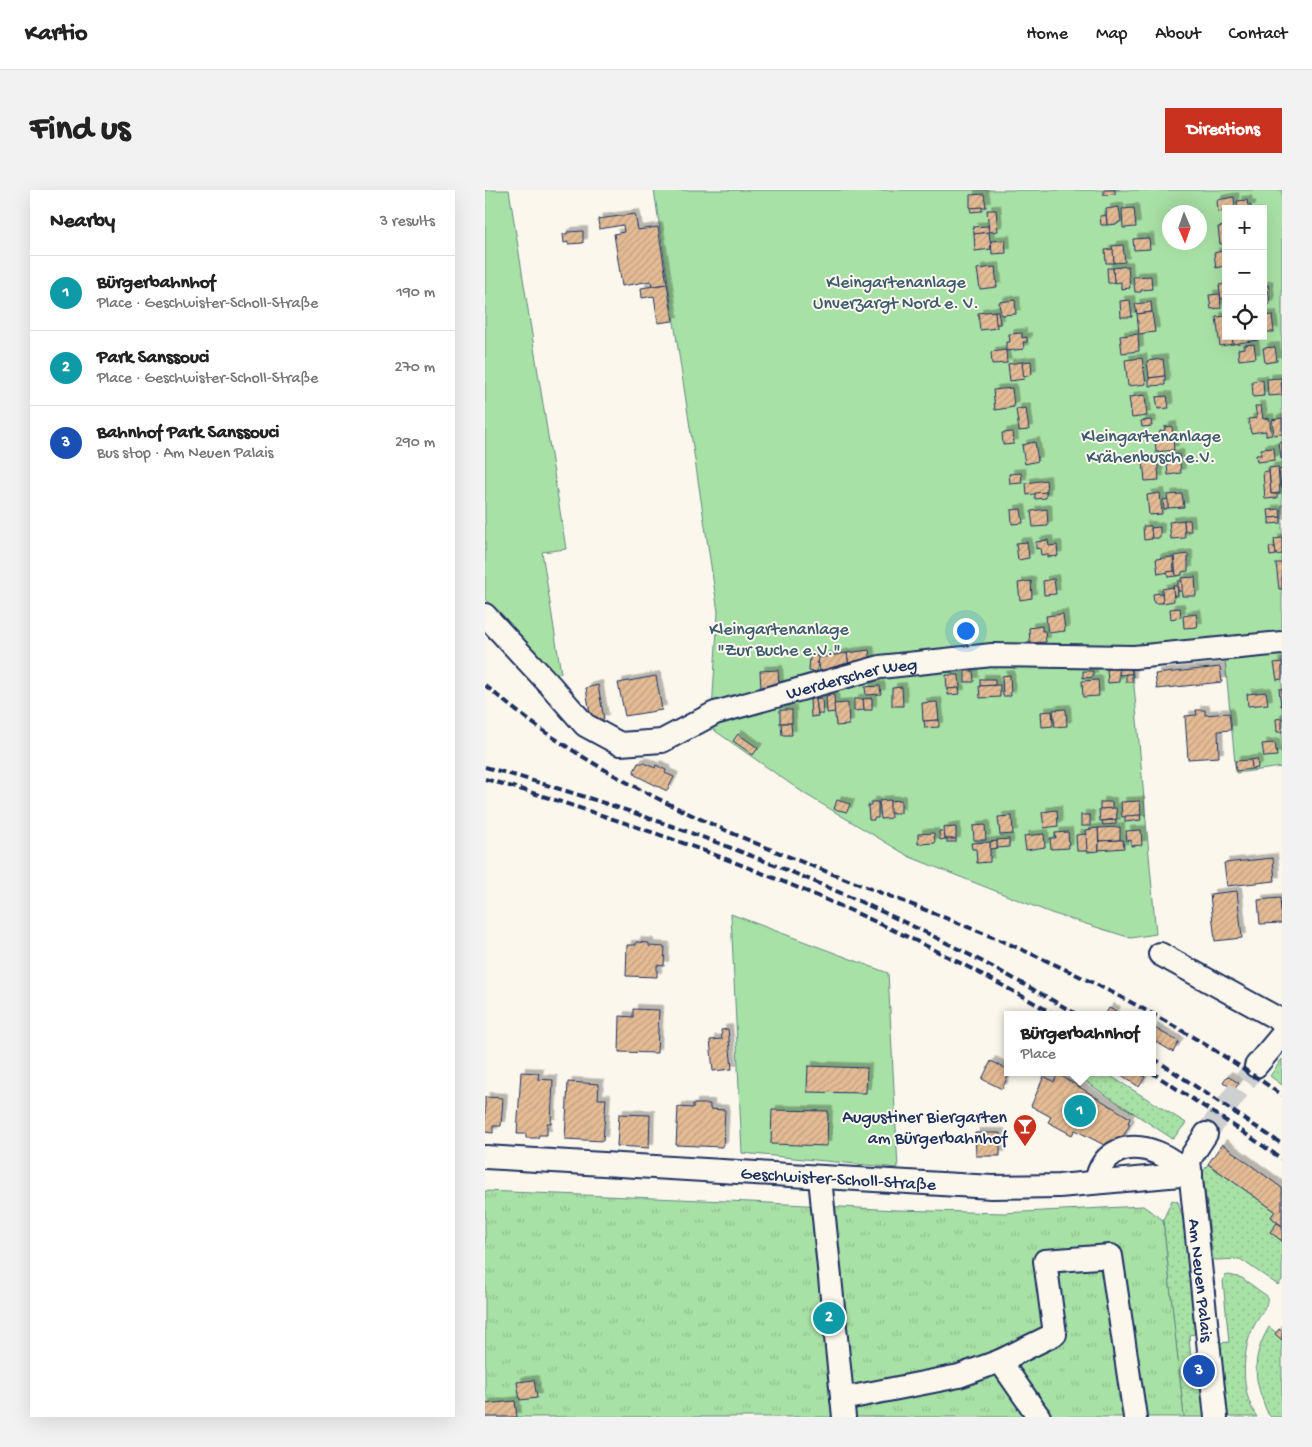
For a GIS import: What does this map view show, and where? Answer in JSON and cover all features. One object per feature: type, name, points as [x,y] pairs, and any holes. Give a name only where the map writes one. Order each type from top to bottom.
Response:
[{"type":"street","name":"Werderscher Weg","points":[[485,615],[585,725],[620,744],[662,741],[715,713],[880,667],[992,656],[1134,657],[1282,643]]},
{"type":"street","points":[[1160,954],[1282,1021]]},
{"type":"street","points":[[1256,1066],[1282,1035]]},
{"type":"street","name":"Am Neuen Palais","points":[[1206,1134],[1189,1160],[1216,1417]]},
{"type":"street","points":[[1096,1182],[1098,1171],[1107,1157],[1119,1150],[1130,1147],[1146,1148],[1160,1154],[1191,1174]]},
{"type":"street","name":"Geschwister-Scholl-Straße","points":[[485,1157],[993,1187],[1059,1186],[1191,1174]]},
{"type":"street","points":[[820,1178],[843,1408],[959,1376],[1000,1361],[1055,1334],[1045,1261],[1111,1256],[1135,1417]]},
{"type":"street","points":[[1000,1361],[1039,1417]]},
{"type":"green space","points":[[485,190],[509,190],[566,549],[542,552],[561,673],[549,673],[485,599]]},
{"type":"green space","points":[[654,190],[1282,190],[1282,767],[1236,773],[1224,650],[1132,663],[1156,934],[1131,938],[1051,913],[910,857],[805,794],[711,728],[718,612]]},
{"type":"green space","points":[[731,914],[888,973],[898,1168],[742,1153]]},
{"type":"green space","points":[[1282,1059],[1282,1085],[1270,1076]]},
{"type":"green space","points":[[1077,1076],[1110,1076],[1186,1123],[1173,1139]]},
{"type":"green space","points":[[1208,1164],[1275,1211],[1271,1217],[1277,1223],[1270,1232],[1282,1241],[1282,1280],[1278,1285],[1240,1259],[1213,1259],[1203,1172]]},
{"type":"green space","points":[[485,1191],[896,1210],[1003,1213],[1143,1206],[1163,1220],[1184,1417],[485,1417]]},
{"type":"green space","points":[[1172,1200],[1178,1202],[1185,1226],[1195,1334],[1189,1335],[1192,1374],[1199,1374],[1204,1417],[1184,1417],[1163,1220]]},
{"type":"green space","points":[[1225,1276],[1242,1278],[1267,1296],[1265,1307],[1250,1334],[1245,1358],[1245,1384],[1251,1407],[1257,1417],[1227,1417],[1220,1343],[1229,1342],[1223,1281]]},
{"type":"green space","points":[[1269,1327],[1282,1337],[1282,1417],[1271,1417],[1268,1414],[1257,1380],[1256,1370],[1259,1350]]},
{"type":"building","points":[[1104,190],[1115,190],[1115,194],[1104,195]]},
{"type":"building","points":[[984,194],[986,207],[970,208],[970,195]]},
{"type":"building","points":[[1234,197],[1235,205],[1222,205],[1222,212],[1218,212],[1217,200]]},
{"type":"building","points":[[1247,200],[1248,205],[1238,205],[1237,201]]},
{"type":"building","points":[[982,207],[982,211],[971,212],[970,208]]},
{"type":"building","points":[[1119,207],[1121,222],[1107,225],[1106,209]]},
{"type":"building","points":[[1134,208],[1136,227],[1123,228],[1122,209]]},
{"type":"building","points":[[987,210],[996,210],[998,231],[989,232]]},
{"type":"building","points":[[635,214],[638,230],[658,227],[667,284],[652,286],[651,281],[622,286],[614,234],[624,232],[623,225],[599,229],[598,219]]},
{"type":"building","points":[[1106,215],[1107,225],[1101,225],[1100,216]]},
{"type":"building","points":[[988,226],[989,232],[974,234],[973,227]]},
{"type":"building","points":[[1222,226],[1222,244],[1220,244],[1218,227]]},
{"type":"building","points":[[583,231],[583,243],[564,243],[563,234]]},
{"type":"building","points":[[989,232],[991,249],[975,251],[974,234]]},
{"type":"building","points":[[1149,238],[1150,249],[1134,250],[1133,239]]},
{"type":"building","points":[[1005,240],[1006,253],[992,254],[991,241]]},
{"type":"building","points":[[1123,245],[1125,262],[1114,263],[1112,246]]},
{"type":"building","points":[[1113,249],[1114,263],[1106,263],[1105,250]]},
{"type":"building","points":[[1222,251],[1222,266],[1216,268],[1214,253]]},
{"type":"building","points":[[1128,266],[1130,288],[1121,289],[1121,282],[1114,283],[1113,268]]},
{"type":"building","points":[[995,267],[997,287],[980,289],[977,269]]},
{"type":"building","points":[[1107,268],[1113,268],[1114,283],[1108,283]]},
{"type":"building","points":[[1151,276],[1152,289],[1135,292],[1133,277]]},
{"type":"building","points":[[667,284],[673,321],[658,323],[654,296],[642,298],[641,288]]},
{"type":"building","points":[[1219,285],[1222,285],[1221,299]]},
{"type":"building","points":[[1267,285],[1270,304],[1267,304],[1267,295]]},
{"type":"building","points":[[1220,294],[1221,308],[1211,309],[1209,295]]},
{"type":"building","points":[[1015,300],[1016,314],[1001,315],[999,302]]},
{"type":"building","points":[[1130,300],[1132,317],[1121,317],[1120,301]]},
{"type":"building","points":[[1151,302],[1152,312],[1137,314],[1135,304]]},
{"type":"building","points":[[995,311],[997,328],[980,330],[978,313]]},
{"type":"building","points":[[995,311],[998,311],[1000,324],[996,324]]},
{"type":"building","points":[[1152,312],[1155,332],[1139,334],[1137,314]]},
{"type":"building","points":[[1272,315],[1274,332],[1267,332],[1267,316]]},
{"type":"building","points":[[1222,316],[1222,340],[1232,340],[1233,344],[1220,346],[1216,317]]},
{"type":"building","points":[[1022,333],[1022,338],[1027,337],[1027,342],[1023,342],[1024,349],[1006,351],[1006,342],[1010,342],[1009,334]]},
{"type":"building","points":[[1138,334],[1139,351],[1122,353],[1120,336]]},
{"type":"building","points":[[1232,340],[1258,340],[1233,344]]},
{"type":"building","points":[[1254,344],[1256,358],[1239,360],[1238,349],[1245,348],[1245,345]]},
{"type":"building","points":[[1275,347],[1277,361],[1265,363],[1263,348]]},
{"type":"building","points":[[1006,350],[1007,363],[992,364],[991,352]]},
{"type":"building","points":[[1142,358],[1146,384],[1128,386],[1125,360]]},
{"type":"building","points":[[1163,359],[1165,376],[1149,378],[1147,361]]},
{"type":"building","points":[[1031,361],[1032,375],[1023,377],[1022,362]]},
{"type":"building","points":[[1022,362],[1024,379],[1010,381],[1008,364]]},
{"type":"building","points":[[1165,376],[1165,385],[1149,386],[1149,378]]},
{"type":"building","points":[[1281,378],[1282,395],[1268,396],[1267,379]]},
{"type":"building","points":[[1263,380],[1264,396],[1253,397],[1252,381]]},
{"type":"building","points":[[1012,388],[1014,407],[995,410],[993,390]]},
{"type":"building","points":[[1145,395],[1147,416],[1132,418],[1129,397]]},
{"type":"building","points":[[1167,396],[1169,408],[1158,409],[1156,397]]},
{"type":"building","points":[[1255,406],[1261,406],[1263,419],[1269,418],[1272,435],[1266,436],[1266,431],[1251,433],[1248,419],[1257,418]]},
{"type":"building","points":[[1026,408],[1029,430],[1019,431],[1016,409]]},
{"type":"building","points":[[1282,418],[1282,434],[1274,435],[1272,420]]},
{"type":"building","points":[[1151,420],[1152,426],[1142,427],[1141,421]]},
{"type":"building","points":[[1172,426],[1174,450],[1156,452],[1155,436],[1160,436],[1160,431],[1165,430],[1165,427]]},
{"type":"building","points":[[1013,432],[1014,444],[1003,445],[1002,433]]},
{"type":"building","points":[[1035,442],[1038,461],[1025,464],[1022,445]]},
{"type":"building","points":[[1282,442],[1282,459],[1281,459],[1279,443]]},
{"type":"building","points":[[1274,448],[1275,460],[1257,462],[1256,455],[1261,455],[1261,449]]},
{"type":"building","points":[[1179,454],[1181,473],[1168,475],[1166,455]]},
{"type":"building","points":[[1151,456],[1157,456],[1159,480],[1145,481],[1143,461],[1151,460]]},
{"type":"building","points":[[1278,467],[1280,493],[1271,494],[1269,468]]},
{"type":"building","points":[[1282,469],[1282,487],[1281,487],[1279,470]]},
{"type":"building","points":[[1269,471],[1271,494],[1277,494],[1277,498],[1265,499],[1263,472]]},
{"type":"building","points":[[1021,473],[1022,483],[1010,484],[1009,474]]},
{"type":"building","points":[[1046,480],[1047,492],[1027,495],[1026,483]]},
{"type":"building","points":[[1046,492],[1046,498],[1035,499],[1035,493]]},
{"type":"building","points":[[1160,493],[1162,514],[1149,515],[1147,495]]},
{"type":"building","points":[[1182,494],[1184,507],[1168,508],[1167,495]]},
{"type":"building","points":[[1168,499],[1168,508],[1164,509],[1163,500]]},
{"type":"building","points":[[1021,509],[1023,523],[1012,524],[1011,510]]},
{"type":"building","points":[[1047,509],[1048,526],[1033,527],[1031,511]]},
{"type":"building","points":[[1280,509],[1281,517],[1269,518],[1268,510]]},
{"type":"building","points":[[1281,517],[1281,523],[1269,524],[1269,518]]},
{"type":"building","points":[[1184,520],[1185,538],[1171,539],[1169,522]]},
{"type":"building","points":[[1184,520],[1190,520],[1191,531],[1185,531]]},
{"type":"building","points":[[1143,526],[1151,526],[1152,539],[1144,540]]},
{"type":"building","points":[[1160,527],[1160,538],[1152,538],[1151,528]]},
{"type":"building","points":[[1282,538],[1282,554],[1276,555],[1274,539]]},
{"type":"building","points":[[1048,540],[1049,546],[1057,545],[1058,556],[1048,557],[1048,554],[1041,555],[1040,548],[1036,549],[1036,542]]},
{"type":"building","points":[[1027,542],[1029,558],[1018,560],[1016,543]]},
{"type":"building","points":[[1269,547],[1275,547],[1276,555],[1270,556]]},
{"type":"building","points":[[1188,554],[1188,571],[1176,576],[1174,556]]},
{"type":"building","points":[[1173,557],[1174,571],[1158,574],[1156,559]]},
{"type":"building","points":[[1276,563],[1282,563],[1282,589],[1279,589]]},
{"type":"building","points":[[1175,571],[1176,576],[1168,577],[1167,572]]},
{"type":"building","points":[[1195,577],[1196,596],[1182,596],[1181,578]]},
{"type":"building","points":[[1054,579],[1056,594],[1044,595],[1043,581]]},
{"type":"building","points":[[1031,581],[1032,598],[1020,600],[1018,583]]},
{"type":"building","points":[[1178,581],[1182,581],[1182,591],[1178,591]]},
{"type":"building","points":[[1173,586],[1177,586],[1178,595],[1174,596]]},
{"type":"building","points":[[1173,587],[1174,601],[1163,603],[1162,589]]},
{"type":"building","points":[[1162,593],[1163,603],[1154,603],[1153,594]]},
{"type":"building","points":[[1180,608],[1181,617],[1171,619],[1170,609]]},
{"type":"building","points":[[1063,614],[1065,631],[1048,633],[1046,616]]},
{"type":"building","points":[[1196,614],[1198,627],[1184,628],[1183,616]]},
{"type":"building","points":[[1042,626],[1042,631],[1045,631],[1046,642],[1030,643],[1029,628]]},
{"type":"building","points":[[869,650],[871,663],[849,667],[847,653]]},
{"type":"building","points":[[847,653],[849,667],[820,671],[818,658]]},
{"type":"building","points":[[810,656],[818,656],[817,672],[809,671]]},
{"type":"building","points":[[1282,662],[1282,679],[1277,680],[1274,663]]},
{"type":"building","points":[[1220,667],[1222,682],[1157,689],[1155,674]]},
{"type":"building","points":[[1131,668],[1132,674],[1119,675],[1119,669]]},
{"type":"building","points":[[1107,669],[1119,669],[1119,682],[1108,683]]},
{"type":"building","points":[[778,670],[779,686],[761,688],[760,671]]},
{"type":"building","points":[[965,671],[973,671],[974,682],[965,682]]},
{"type":"building","points":[[1083,671],[1093,671],[1093,677],[1083,678]]},
{"type":"building","points":[[1126,674],[1132,674],[1132,682],[1126,682]]},
{"type":"building","points":[[946,675],[959,675],[960,688],[947,689]]},
{"type":"building","points":[[1010,675],[1011,696],[1003,696],[1002,676]]},
{"type":"building","points":[[656,676],[662,710],[625,716],[618,683]]},
{"type":"building","points":[[980,679],[995,679],[995,685],[980,686]]},
{"type":"building","points":[[1098,680],[1099,696],[1083,697],[1082,681]]},
{"type":"building","points":[[598,685],[604,719],[591,721],[586,688]]},
{"type":"building","points":[[1000,685],[1000,697],[980,698],[979,686]]},
{"type":"building","points":[[880,686],[881,694],[866,695],[865,687]]},
{"type":"building","points":[[902,687],[903,706],[892,706],[892,688]]},
{"type":"building","points":[[959,688],[960,694],[948,695],[948,689]]},
{"type":"building","points":[[1279,689],[1282,689],[1282,706],[1281,706]]},
{"type":"building","points":[[1266,692],[1268,704],[1248,706],[1247,694]]},
{"type":"building","points":[[834,695],[835,712],[827,713],[826,696]]},
{"type":"building","points":[[816,698],[818,716],[811,717],[810,700]]},
{"type":"building","points":[[822,698],[823,714],[818,714],[816,699]]},
{"type":"building","points":[[872,698],[872,710],[864,710],[863,699]]},
{"type":"building","points":[[854,699],[863,699],[864,710],[854,711]]},
{"type":"building","points":[[937,702],[939,720],[923,721],[922,703]]},
{"type":"building","points":[[848,703],[849,725],[836,726],[834,704]]},
{"type":"building","points":[[1066,709],[1067,726],[1055,727],[1053,710]]},
{"type":"building","points":[[780,710],[792,710],[792,723],[780,723]]},
{"type":"building","points":[[1196,710],[1205,710],[1205,715],[1229,713],[1231,730],[1218,731],[1219,757],[1188,759],[1185,716],[1197,715]]},
{"type":"building","points":[[1052,711],[1053,726],[1042,727],[1041,712]]},
{"type":"building","points":[[1282,718],[1282,732],[1277,732],[1276,719]]},
{"type":"building","points":[[939,720],[939,727],[925,728],[924,721]]},
{"type":"building","points":[[781,723],[791,723],[792,735],[782,735]]},
{"type":"building","points":[[738,734],[758,748],[753,755],[733,741]]},
{"type":"building","points":[[1275,743],[1277,756],[1264,757],[1262,744]]},
{"type":"building","points":[[1257,759],[1258,768],[1252,769],[1251,760]]},
{"type":"building","points":[[1251,760],[1252,769],[1236,771],[1235,761]]},
{"type":"building","points":[[638,763],[644,763],[655,768],[656,765],[666,770],[665,773],[674,777],[667,791],[635,775],[634,771]]},
{"type":"building","points":[[837,800],[850,804],[847,812],[834,809]]},
{"type":"building","points":[[890,800],[891,818],[881,819],[879,801]]},
{"type":"building","points":[[901,800],[901,813],[890,813],[890,801]]},
{"type":"building","points":[[1140,801],[1141,815],[1122,817],[1121,802]]},
{"type":"building","points":[[871,802],[878,802],[878,818],[874,818],[874,820],[869,820],[868,805],[871,805]]},
{"type":"building","points":[[1100,802],[1112,802],[1112,808],[1100,809]]},
{"type":"building","points":[[1116,808],[1117,819],[1100,821],[1099,809]]},
{"type":"building","points":[[1057,810],[1058,826],[1044,828],[1042,812]]},
{"type":"building","points":[[1081,815],[1090,815],[1090,826],[1081,826]]},
{"type":"building","points":[[1140,815],[1141,820],[1125,822],[1125,816]]},
{"type":"building","points":[[1012,816],[1013,834],[1000,835],[998,817]]},
{"type":"building","points":[[1116,820],[1116,824],[1103,825],[1102,821]]},
{"type":"building","points":[[985,825],[986,840],[974,840],[973,826]]},
{"type":"building","points":[[956,827],[956,839],[945,839],[944,828]]},
{"type":"building","points":[[1120,827],[1120,840],[1099,841],[1098,828]]},
{"type":"building","points":[[1098,828],[1099,851],[1087,852],[1085,830]]},
{"type":"building","points":[[1141,830],[1142,845],[1131,846],[1131,840],[1127,841],[1126,831]]},
{"type":"building","points":[[939,831],[944,831],[945,839],[940,840]]},
{"type":"building","points":[[1068,832],[1069,848],[1051,849],[1050,838],[1056,838],[1055,833]]},
{"type":"building","points":[[934,833],[935,843],[918,844],[918,834]]},
{"type":"building","points":[[1044,834],[1045,847],[1026,850],[1024,836]]},
{"type":"building","points":[[1086,834],[1087,851],[1077,851],[1076,835]]},
{"type":"building","points":[[947,839],[956,839],[956,842],[947,842]]},
{"type":"building","points":[[1009,839],[1009,847],[997,848],[997,840]]},
{"type":"building","points":[[1123,840],[1124,848],[1099,850],[1099,841]]},
{"type":"building","points":[[997,841],[997,848],[990,849],[990,842]]},
{"type":"building","points":[[990,842],[990,862],[977,863],[976,849],[972,849],[971,843]]},
{"type":"building","points":[[1273,858],[1275,881],[1227,886],[1224,863]]},
{"type":"building","points":[[1237,891],[1242,938],[1215,941],[1210,894]]},
{"type":"building","points":[[1280,898],[1282,923],[1260,924],[1258,900]]},
{"type":"building","points":[[636,942],[649,943],[649,946],[665,947],[664,966],[657,965],[657,977],[626,976],[627,945],[636,945]]},
{"type":"building","points":[[633,1009],[659,1010],[657,1053],[619,1052],[620,1016],[633,1017]]},
{"type":"building","points":[[728,1029],[732,1069],[713,1071],[710,1040],[722,1039],[721,1030]]},
{"type":"building","points":[[1156,1029],[1179,1042],[1173,1052],[1156,1042]]},
{"type":"building","points":[[991,1061],[1004,1068],[1004,1076],[1008,1076],[1002,1089],[982,1079]]},
{"type":"building","points":[[808,1066],[867,1068],[866,1093],[807,1092]]},
{"type":"building","points":[[521,1072],[539,1073],[538,1079],[553,1080],[551,1123],[547,1123],[547,1135],[539,1135],[538,1138],[526,1138],[526,1134],[517,1134]]},
{"type":"building","points":[[1044,1076],[1054,1082],[1057,1076],[1061,1076],[1130,1118],[1128,1123],[1130,1124],[1119,1145],[1108,1147],[1075,1130],[1072,1135],[1048,1122],[1051,1117],[1031,1106]]},
{"type":"building","points":[[1123,1076],[1145,1077],[1139,1087]]},
{"type":"building","points":[[1227,1076],[1239,1083],[1234,1090],[1223,1082]]},
{"type":"building","points":[[568,1082],[599,1084],[598,1099],[606,1099],[603,1141],[565,1139]]},
{"type":"building","points":[[485,1097],[503,1098],[501,1126],[493,1126],[493,1133],[485,1132]]},
{"type":"building","points":[[693,1104],[710,1104],[710,1109],[725,1110],[723,1147],[676,1145],[678,1107],[693,1108]]},
{"type":"building","points":[[772,1110],[828,1111],[827,1146],[771,1144]]},
{"type":"building","points":[[619,1114],[650,1115],[649,1148],[617,1146]]},
{"type":"building","points":[[975,1133],[1000,1133],[1000,1156],[976,1156]]},
{"type":"building","points":[[1222,1144],[1282,1188],[1282,1226],[1271,1217],[1275,1211],[1208,1164]]},
{"type":"building","points":[[1277,1223],[1282,1226],[1282,1241],[1270,1232]]},
{"type":"building","points":[[1279,1329],[1282,1332],[1282,1340],[1275,1334]]},
{"type":"building","points":[[534,1380],[537,1398],[520,1400],[517,1382]]},
{"type":"building","points":[[515,1401],[517,1417],[485,1417],[485,1404]]},
{"type":"tunnel","points":[[1206,1134],[1256,1066]]},
{"type":"railway","points":[[485,685],[539,727],[595,764],[653,796],[713,825],[775,851],[1005,942],[1087,980],[1147,1011]]},
{"type":"railway","points":[[485,767],[645,817],[802,876],[948,944],[1071,1011]]},
{"type":"railway","points":[[485,779],[560,801],[778,879],[947,956],[1048,1011]]},
{"type":"railway","points":[[1156,1016],[1245,1069],[1282,1095]]},
{"type":"railway","points":[[1156,1060],[1282,1144]]},
{"type":"railway","points":[[1156,1075],[1282,1159]]},
{"type":"place","name":"Bürgerbahnhof","points":[[1080,1111]]},
{"type":"place","name":"Augustiner Biergarten am Bürgerbahnhof","points":[[1025,1147]]},
{"type":"place","name":"Park Sanssouci","points":[[829,1318]]},
{"type":"place","name":"Bahnhof Park Sanssouci","points":[[1199,1371]]},
{"type":"park label","name":"Kleingartenanlage Unverzargt Nord e. V.","points":[[896,291]]},
{"type":"park label","name":"Kleingartenanlage Krähenbusch e.V.","points":[[1151,445]]},
{"type":"park label","name":"Kleingartenanlage \"Zur Buche e.V.\"","points":[[779,638]]}]
